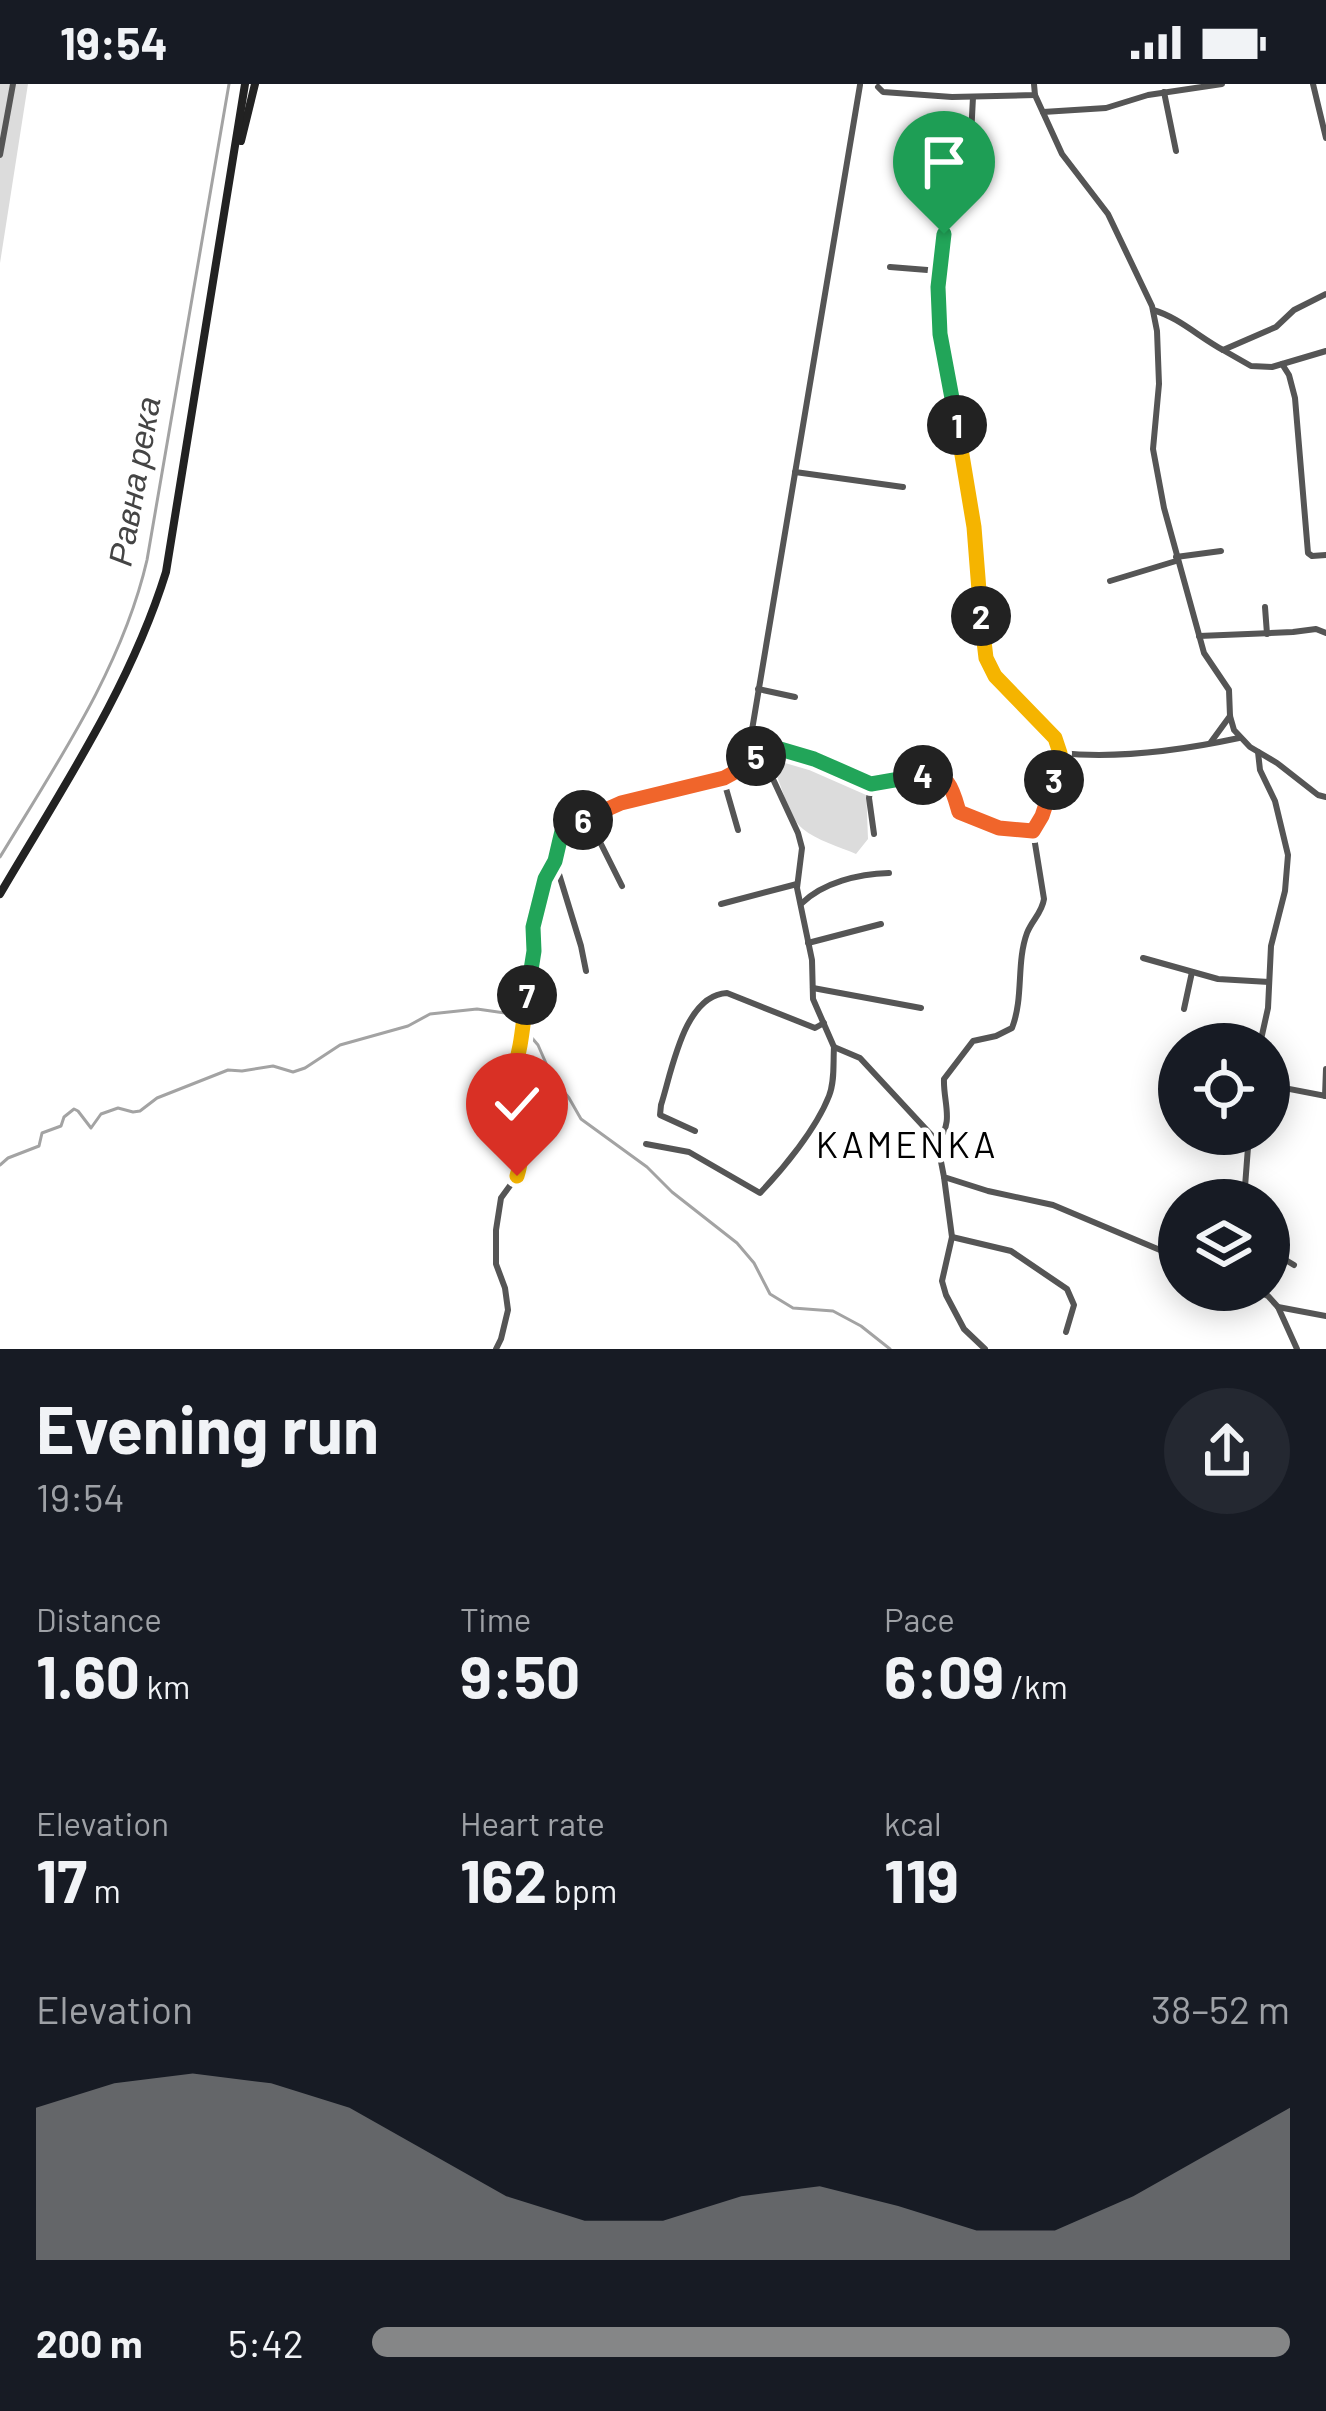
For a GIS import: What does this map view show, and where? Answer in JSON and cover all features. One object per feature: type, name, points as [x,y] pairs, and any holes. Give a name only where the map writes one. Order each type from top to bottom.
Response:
[{"type":"main road","points":[[0,895],[125,678],[166,572],[245,84]]},
{"type":"main road","points":[[230,189],[255,84]]},
{"type":"street","points":[[0,154],[13,84]]},
{"type":"street","points":[[646,1144],[688,1152],[760,1193],[781,1171],[830,1093],[834,1047],[813,999],[812,960],[797,884],[802,848],[766,764],[751,751],[751,745],[856,84],[878,86],[883,92],[1035,95]]},
{"type":"street","points":[[1034,84],[1062,154],[1108,214],[1153,310],[1159,384],[1153,449],[1176,559],[1204,653],[1228,690],[1230,716],[1239,738],[1318,796],[1326,797]]},
{"type":"street","points":[[1043,112],[1106,108],[1164,92],[1222,84]]},
{"type":"street","points":[[1313,84],[1326,138]]},
{"type":"street","points":[[1164,92],[1176,151]]},
{"type":"street","points":[[937,1141],[946,1132],[944,1079],[974,1041],[1012,1028],[1017,1015],[1026,935],[1044,899],[1033,831],[1052,793],[1060,753],[1055,738],[995,676],[986,658],[970,501],[940,334],[944,234],[970,156],[973,97]]},
{"type":"street","points":[[890,267],[940,271]]},
{"type":"street","points":[[1223,350],[1276,326],[1294,310],[1326,294]]},
{"type":"street","points":[[1153,310],[1251,366],[1272,367],[1326,351]]},
{"type":"street","points":[[1282,364],[1295,398],[1307,553],[1326,555]]},
{"type":"street","points":[[795,472],[903,487]]},
{"type":"street","points":[[1110,581],[1176,559],[1221,551]]},
{"type":"street","points":[[1265,607],[1267,634]]},
{"type":"street","points":[[1199,636],[1316,629],[1326,633]]},
{"type":"street","points":[[758,689],[795,697]]},
{"type":"street","points":[[1209,744],[1230,716]]},
{"type":"street","points":[[1060,753],[1134,752],[1239,738]]},
{"type":"street","points":[[751,745],[814,759],[871,784],[935,773],[946,779],[959,812],[999,828],[1033,831]]},
{"type":"street","points":[[1258,752],[1288,855],[1285,890],[1270,946],[1265,1023]]},
{"type":"street","points":[[496,1349],[508,1310],[496,1264],[496,1230],[501,1198],[517,1176],[523,1156],[521,1146],[504,1126],[500,1103],[513,1071],[534,951],[533,927],[562,831],[621,803],[723,778],[759,759]]},
{"type":"street","points":[[723,778],[738,830]]},
{"type":"street","points":[[871,784],[874,834]]},
{"type":"street","points":[[588,818],[622,886]]},
{"type":"street","points":[[555,861],[586,971]]},
{"type":"street","points":[[800,907],[820,887],[889,873]]},
{"type":"street","points":[[721,904],[797,884]]},
{"type":"street","points":[[808,943],[880,925]]},
{"type":"street","points":[[1143,958],[1218,979],[1269,982]]},
{"type":"street","points":[[1184,1010],[1192,971]]},
{"type":"street","points":[[813,988],[921,1008]]},
{"type":"street","points":[[695,1131],[660,1114],[661,1105],[684,1030],[712,996],[727,993],[814,1028],[824,1023]]},
{"type":"street","points":[[834,1047],[860,1058],[937,1141],[952,1238],[942,1281],[964,1329],[985,1349]]},
{"type":"street","points":[[1290,1089],[1326,1096],[1326,1069]]},
{"type":"street","points":[[944,1177],[1053,1205],[1158,1249]]},
{"type":"street","points":[[952,1238],[1011,1251],[1067,1289],[1074,1305],[1066,1332]]},
{"type":"street","points":[[1290,1263],[1294,1265]]},
{"type":"street","points":[[1290,1309],[1326,1316]]},
{"type":"street","points":[[1280,1311],[1297,1349]]},
{"type":"shaded area","points":[[0,84],[28,84],[0,263]]},
{"type":"shaded area","points":[[761,753],[802,761],[866,787],[868,839],[856,854],[821,840],[796,822],[774,770]]},
{"type":"waterway","name":"Равна река","points":[[0,857],[86,714],[136,600],[147,560],[229,84]]},
{"type":"waterway","points":[[0,1165],[39,1146],[42,1133],[61,1126],[74,1109],[91,1128],[101,1114],[118,1108],[140,1111],[157,1098],[228,1070],[273,1066],[293,1072],[340,1045],[408,1026],[430,1014],[477,1009],[505,1013],[538,1045],[552,1077],[581,1119],[737,1243],[770,1294],[793,1308],[833,1311],[890,1349]]},
{"type":"district","name":"KAMENKA","points":[[907,1143]]},
{"type":"route","points":[[517,1176],[521,1146],[504,1126],[500,1103],[513,1071],[534,951],[533,927],[562,831],[621,803],[724,778],[759,759],[751,745],[814,759],[871,784],[935,773],[946,779],[959,812],[999,828],[1033,831],[1042,816],[1060,753],[1055,738],[995,676],[986,658],[970,501],[940,334],[938,287],[944,234]]}]
